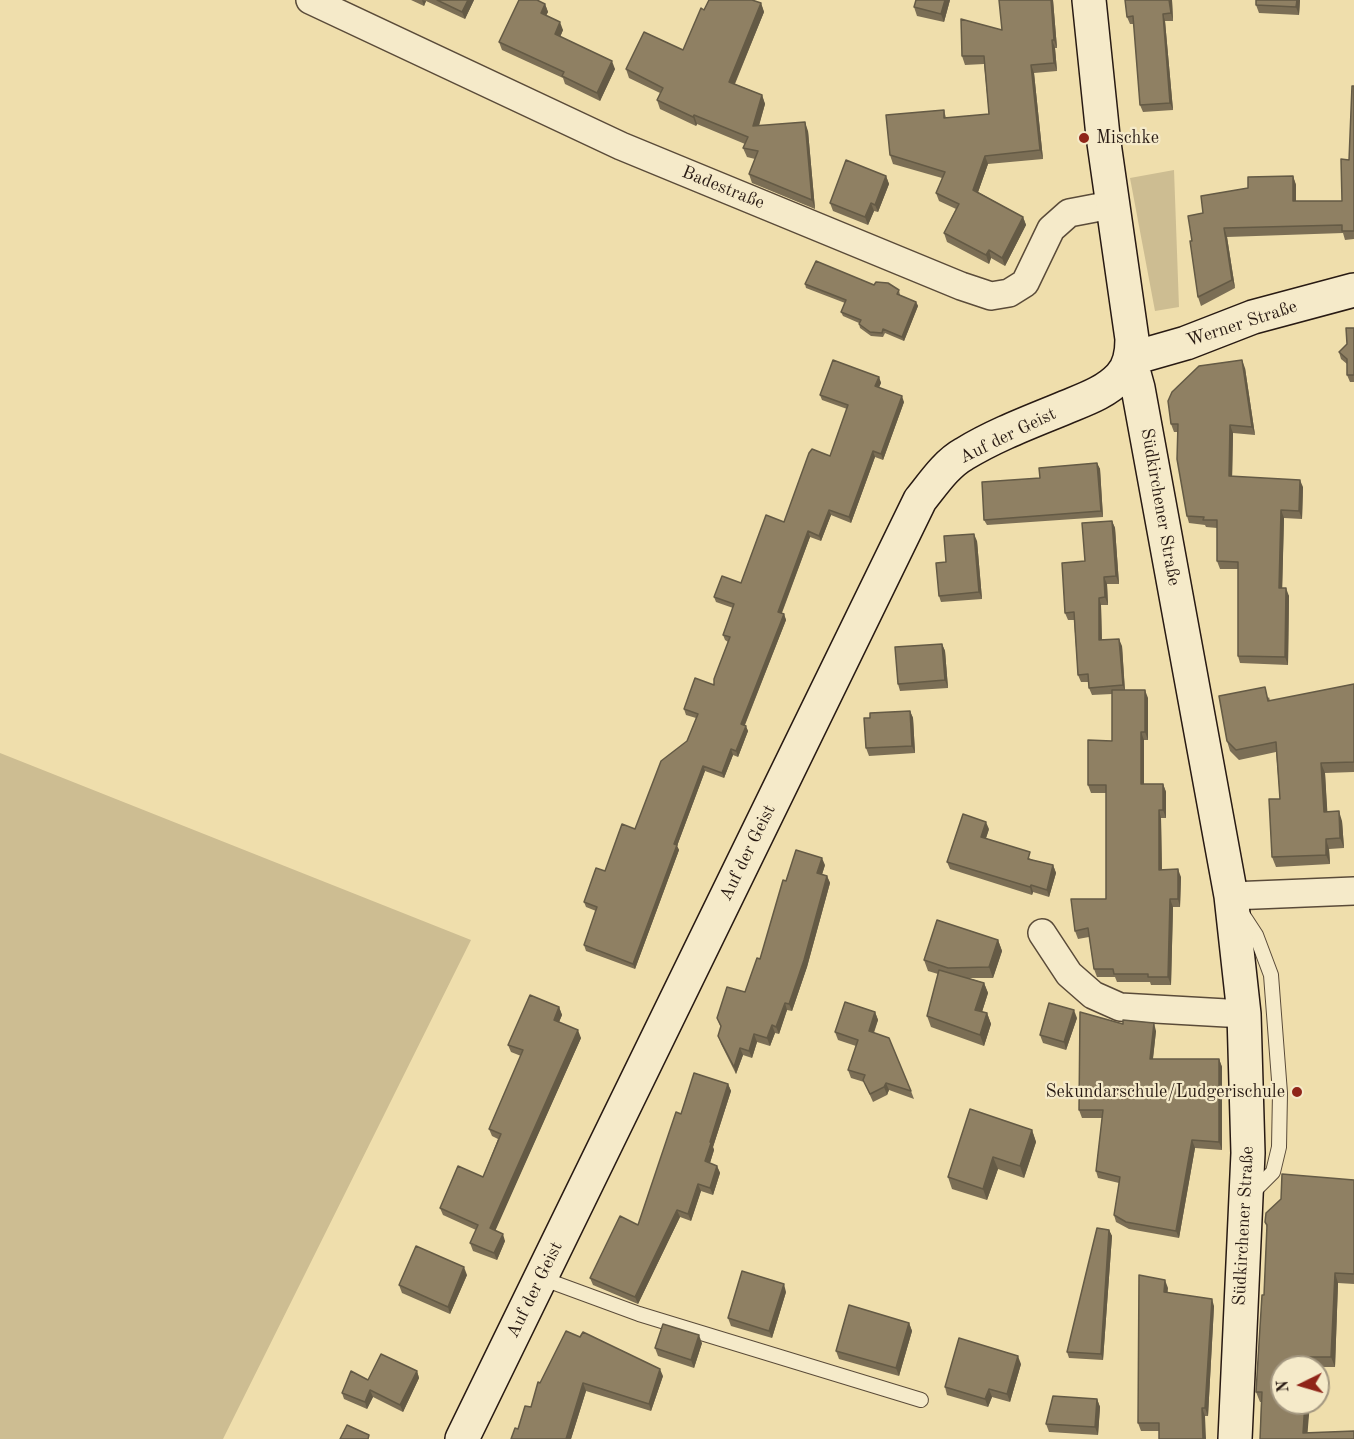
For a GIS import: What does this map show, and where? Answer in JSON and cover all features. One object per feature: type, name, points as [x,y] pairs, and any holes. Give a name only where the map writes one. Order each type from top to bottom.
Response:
[{"type":"street","name":"Badestraße","points":[[310,0],[621,146],[961,286],[991,296],[1009,293],[1025,283],[1051,229],[1069,213],[1111,205]]},
{"type":"street","name":"Südkirchener Straße","points":[[1089,0],[1111,205],[1130,319],[1132,339],[1130,359],[1138,388],[1231,896],[1245,1014],[1248,1142],[1235,1439]]},
{"type":"street","name":"Werner Straße","points":[[1130,359],[1186,343],[1253,317],[1354,290]]},
{"type":"street","name":"Auf der Geist","points":[[462,1439],[920,500],[943,472],[962,455],[1100,392],[1119,378],[1130,359]]},
{"type":"street","points":[[1231,896],[1354,891]]},
{"type":"street","points":[[1042,933],[1069,974],[1093,995],[1120,1006],[1245,1014]]},
{"type":"lane","points":[[1231,896],[1256,935],[1271,975],[1280,1094],[1279,1148],[1273,1172],[1246,1200]]},
{"type":"lane","points":[[541,1278],[639,1314],[921,1400]]},
{"type":"shaded area","points":[[1174,170],[1179,307],[1155,311],[1130,178]]},
{"type":"shaded area","points":[[0,753],[471,940],[223,1439],[0,1439]]},
{"type":"building","points":[[437,0],[468,0],[462,12]]},
{"type":"building","points":[[519,0],[537,0],[545,4],[541,13],[560,22],[555,34],[612,61],[597,93],[562,76],[564,72],[499,42]]},
{"type":"building","points":[[709,0],[752,0],[761,3],[729,82],[762,95],[753,126],[805,122],[812,200],[749,174],[758,151],[743,148],[748,137],[694,115],[693,117],[657,100],[663,88],[626,69],[644,32],[683,50],[701,8],[704,10]]},
{"type":"building","points":[[916,0],[945,0],[941,14],[914,7]]},
{"type":"building","points":[[999,0],[1051,0],[1054,40],[1052,40],[1054,63],[1031,65],[1040,150],[985,156],[973,190],[1023,217],[1002,258],[989,250],[986,255],[944,233],[959,204],[936,193],[945,172],[890,155],[886,115],[944,110],[944,118],[989,114],[984,56],[962,56],[961,19],[1002,30]]},
{"type":"building","points":[[1125,0],[1169,0],[1171,13],[1163,14],[1170,103],[1140,105],[1133,16],[1127,17]]},
{"type":"building","points":[[1256,0],[1297,0],[1296,7],[1256,5]]},
{"type":"building","points":[[1352,86],[1354,86],[1354,231],[1342,231],[1342,225],[1224,228],[1232,280],[1198,297],[1188,216],[1203,213],[1201,196],[1248,188],[1248,177],[1293,176],[1293,201],[1342,201],[1341,159],[1349,160]]},
{"type":"building","points":[[846,160],[886,176],[875,205],[871,203],[865,217],[830,203]]},
{"type":"building","points":[[816,261],[874,285],[876,282],[888,283],[899,290],[897,294],[916,302],[902,337],[883,329],[882,333],[870,332],[859,324],[861,320],[841,312],[846,300],[805,284]]},
{"type":"building","points":[[1346,328],[1354,328],[1354,375],[1347,375],[1347,359],[1339,352],[1347,344]]},
{"type":"building","points":[[833,360],[879,377],[875,386],[902,396],[881,454],[873,451],[849,517],[829,510],[819,536],[808,531],[778,612],[784,614],[741,724],[746,726],[736,751],[731,749],[722,773],[703,766],[674,844],[677,845],[633,964],[584,945],[597,907],[584,902],[596,868],[605,871],[622,824],[635,829],[661,761],[687,741],[698,714],[684,709],[695,678],[714,685],[714,679],[730,637],[723,635],[734,604],[714,597],[722,576],[741,583],[766,515],[784,522],[809,453],[812,449],[830,456],[848,405],[820,395]]},
{"type":"building","points":[[1242,360],[1252,427],[1230,425],[1229,476],[1300,480],[1299,511],[1281,510],[1279,588],[1286,588],[1285,657],[1238,656],[1238,562],[1217,561],[1217,520],[1203,520],[1204,517],[1187,516],[1177,459],[1178,424],[1171,424],[1168,401],[1172,392],[1199,366]]},
{"type":"building","points":[[1097,463],[1101,511],[984,520],[982,482],[1040,478],[1039,468]]},
{"type":"building","points":[[1112,521],[1116,576],[1104,577],[1105,597],[1099,598],[1099,640],[1119,639],[1123,685],[1089,688],[1088,674],[1078,675],[1074,612],[1065,613],[1062,563],[1085,561],[1082,523]]},
{"type":"building","points":[[974,534],[979,592],[939,596],[936,563],[946,562],[944,536]]},
{"type":"building","points":[[942,644],[945,680],[898,684],[895,647]]},
{"type":"building","points":[[1354,684],[1354,762],[1321,763],[1324,812],[1339,811],[1340,838],[1326,839],[1326,855],[1272,857],[1269,799],[1280,799],[1276,742],[1236,750],[1227,741],[1219,696],[1265,687],[1268,701]]},
{"type":"building","points":[[1112,690],[1145,690],[1145,732],[1141,732],[1141,784],[1163,784],[1163,810],[1159,810],[1159,870],[1178,869],[1178,899],[1170,899],[1168,977],[1148,977],[1148,974],[1114,974],[1113,969],[1094,969],[1088,928],[1075,931],[1071,899],[1106,899],[1106,785],[1088,785],[1088,740],[1112,741]]},
{"type":"building","points":[[910,711],[912,746],[866,748],[864,718],[870,718],[870,713]]},
{"type":"building","points":[[963,814],[986,822],[981,837],[1030,852],[1028,859],[1053,865],[1047,890],[947,862]]},
{"type":"building","points":[[796,850],[822,858],[817,873],[827,876],[804,960],[789,1004],[785,1003],[776,1027],[772,1025],[767,1038],[754,1034],[749,1051],[740,1048],[734,1067],[718,1036],[721,1026],[717,1018],[727,987],[745,992],[757,958],[760,959],[783,880],[786,881]]},
{"type":"building","points":[[937,920],[998,940],[989,967],[948,968],[924,960]]},
{"type":"building","points":[[939,970],[984,983],[975,1010],[987,1013],[980,1035],[927,1016]]},
{"type":"building","points":[[530,995],[559,1007],[554,1020],[578,1030],[490,1228],[503,1234],[494,1253],[470,1243],[478,1225],[440,1208],[458,1166],[483,1177],[501,1134],[489,1129],[523,1050],[508,1045]]},
{"type":"building","points":[[845,1002],[875,1012],[869,1031],[889,1038],[911,1091],[886,1083],[884,1087],[870,1094],[863,1080],[865,1075],[848,1070],[858,1040],[835,1032]]},
{"type":"building","points":[[1049,1003],[1074,1010],[1064,1042],[1040,1035]]},
{"type":"building","points":[[1080,1012],[1123,1024],[1123,1020],[1154,1023],[1150,1059],[1219,1059],[1219,1142],[1192,1140],[1176,1231],[1126,1222],[1114,1215],[1120,1177],[1096,1171],[1103,1110],[1079,1110]]},
{"type":"building","points":[[694,1073],[728,1084],[705,1161],[717,1166],[710,1188],[698,1184],[688,1214],[677,1210],[635,1297],[590,1278],[620,1216],[638,1225],[676,1112],[681,1114]]},
{"type":"building","points":[[970,1109],[1032,1130],[1020,1166],[993,1157],[983,1189],[948,1177]]},
{"type":"building","points":[[1282,1174],[1354,1180],[1354,1274],[1335,1273],[1331,1357],[1330,1355],[1270,1355],[1270,1415],[1304,1415],[1303,1433],[1354,1431],[1354,1439],[1260,1439],[1262,1392],[1256,1392],[1262,1295],[1264,1295],[1267,1225],[1265,1222],[1266,1213],[1281,1199]]},
{"type":"building","points":[[1097,1228],[1109,1230],[1101,1354],[1067,1352]]},
{"type":"building","points":[[416,1246],[464,1267],[448,1307],[399,1285]]},
{"type":"building","points":[[742,1271],[784,1284],[769,1331],[728,1318]]},
{"type":"building","points":[[1139,1275],[1165,1280],[1164,1292],[1212,1299],[1205,1408],[1202,1408],[1203,1439],[1159,1439],[1159,1423],[1138,1423]]},
{"type":"building","points":[[849,1305],[909,1323],[896,1368],[836,1351]]},
{"type":"building","points":[[663,1324],[699,1335],[691,1360],[655,1348]]},
{"type":"building","points":[[566,1331],[580,1337],[583,1332],[660,1369],[649,1404],[583,1383],[566,1439],[511,1439],[515,1428],[518,1429],[525,1406],[531,1407],[538,1382],[540,1383]]},
{"type":"building","points":[[959,1338],[1018,1356],[1007,1394],[989,1389],[985,1399],[945,1387]]},
{"type":"building","points":[[381,1354],[417,1371],[400,1405],[370,1390],[365,1402],[342,1393],[351,1371],[368,1380]]},
{"type":"building","points":[[1053,1396],[1097,1399],[1095,1427],[1046,1424]]},
{"type":"building","points":[[347,1425],[369,1435],[368,1439],[340,1439]]},
{"type":"place","name":"Mischke","points":[[1084,138]]},
{"type":"place","name":"Sekundarschule/Ludgerischule","points":[[1297,1092]]}]
